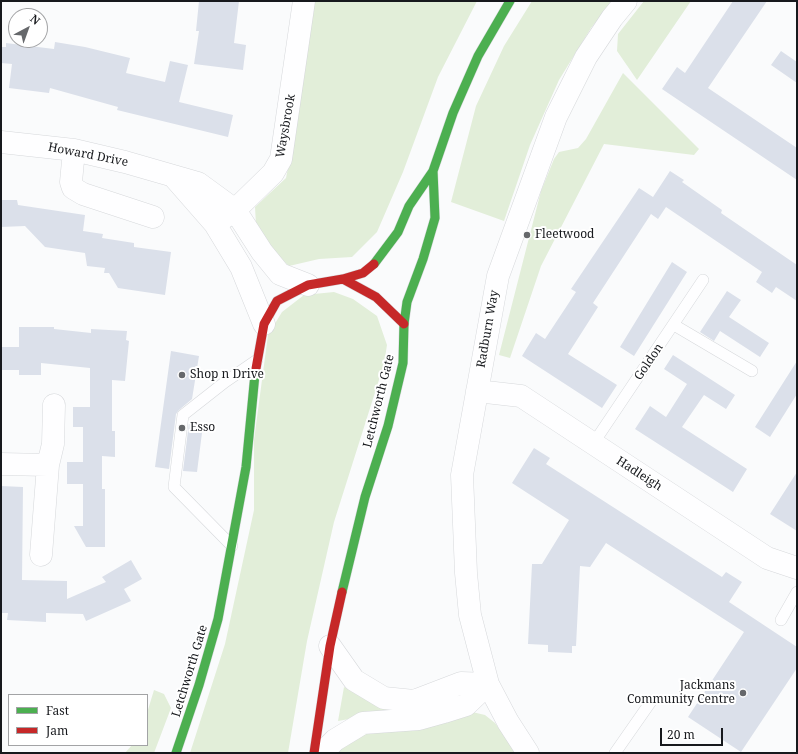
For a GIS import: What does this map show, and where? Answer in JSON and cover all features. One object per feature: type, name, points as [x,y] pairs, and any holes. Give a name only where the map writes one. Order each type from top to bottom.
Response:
[{"type":"main road","points":[[433,171],[453,113],[478,56],[510,1]]},
{"type":"main road","name":"Letchworth Gate","points":[[176,753],[199,685],[218,619],[246,467],[253,384],[264,324],[277,301],[308,285],[343,279],[363,273],[377,262],[398,232],[409,206],[433,171]]},
{"type":"main road","name":"Letchworth Gate","points":[[314,753],[330,646],[365,497],[388,426],[403,363],[404,324],[407,302],[423,258],[435,218],[433,171]]},
{"type":"main road","points":[[343,279],[376,297],[404,324]]},
{"type":"street","name":"Waysbrook","points":[[215,224],[236,210],[273,173],[282,159],[304,1]]},
{"type":"street","name":"Radburn Way","points":[[528,753],[508,722],[488,684],[470,615],[466,573],[462,475],[498,276],[556,117],[586,57],[612,18],[626,1]]},
{"type":"street","name":"Howard Drive","points":[[1,142],[74,150],[125,162],[198,183],[236,210],[262,252],[280,274],[308,285]]},
{"type":"street","points":[[74,150],[71,182],[73,188],[83,194],[153,217]]},
{"type":"street","points":[[173,176],[215,224],[241,267],[264,324]]},
{"type":"street","name":"Hadleigh","points":[[477,391],[521,396],[767,558],[797,568]]},
{"type":"street","points":[[41,555],[48,466],[53,444],[54,405]]},
{"type":"street","points":[[1,464],[48,466]]},
{"type":"street","points":[[330,646],[354,680],[384,698],[414,701],[461,683],[488,684]]},
{"type":"street","points":[[322,753],[335,740],[363,723],[419,719],[444,712],[466,705],[488,684]]},
{"type":"lane","name":"Goldon","points":[[593,444],[703,280]]},
{"type":"lane","points":[[674,325],[752,371]]},
{"type":"lane","points":[[232,546],[174,487],[183,415],[225,382],[258,360]]},
{"type":"lane","points":[[781,620],[797,592]]},
{"type":"lane","points":[[615,753],[652,700]]},
{"type":"green space","points":[[313,1],[477,1],[438,77],[403,172],[377,232],[352,257],[319,259],[289,266],[272,251],[256,225],[255,207],[286,178],[293,142]]},
{"type":"green space","points":[[532,1],[613,1],[591,28],[559,80],[530,145],[504,221],[451,202],[476,106],[504,46]]},
{"type":"green space","points":[[644,1],[691,1],[637,80],[617,51],[618,34]]},
{"type":"green space","points":[[623,73],[699,149],[694,155],[604,144],[541,266],[510,358],[499,355],[541,191],[554,159],[559,152],[578,148],[586,139]]},
{"type":"green space","points":[[334,292],[353,299],[377,316],[387,345],[384,364],[334,522],[307,641],[288,753],[190,753],[225,644],[254,510],[254,440],[268,335],[282,312],[304,295]]},
{"type":"green space","points":[[344,687],[381,707],[399,710],[338,721]]},
{"type":"green space","points":[[154,690],[164,694],[171,708],[154,753],[125,753],[131,746],[148,746],[148,710]]},
{"type":"green space","points":[[468,711],[485,715],[495,723],[518,753],[337,753],[346,742],[369,727]]},
{"type":"building","points":[[199,1],[239,1],[234,43],[246,45],[243,70],[194,64],[199,31],[196,31]]},
{"type":"building","points":[[733,1],[767,1],[708,88],[797,148],[797,180],[662,89],[677,67],[685,73]]},
{"type":"building","points":[[55,42],[85,47],[130,58],[126,73],[165,82],[170,61],[188,65],[179,102],[233,115],[228,137],[117,110],[118,107],[50,88],[49,93],[9,88],[12,64],[1,63],[1,47],[6,47],[6,43],[8,43],[8,48],[54,49]]},
{"type":"building","points":[[781,51],[797,62],[797,83],[771,65]]},
{"type":"building","points":[[670,171],[684,180],[682,182],[722,210],[721,213],[797,265],[797,301],[776,287],[772,293],[756,282],[762,272],[666,207],[658,219],[651,214],[593,303],[598,307],[568,354],[617,385],[602,408],[522,356],[536,333],[545,339],[576,292],[571,289],[639,188],[653,197]]},
{"type":"building","points":[[1,200],[17,200],[18,205],[85,215],[83,231],[103,234],[102,238],[134,243],[134,247],[171,252],[165,295],[118,288],[109,273],[104,273],[105,268],[87,266],[85,253],[45,247],[25,226],[1,227]]},
{"type":"building","points":[[672,262],[687,272],[634,356],[620,347]]},
{"type":"building","points":[[727,291],[741,300],[729,317],[769,343],[760,357],[720,331],[714,341],[700,332]]},
{"type":"building","points":[[19,327],[54,327],[54,329],[91,333],[91,329],[127,331],[126,340],[129,341],[125,381],[112,380],[112,431],[115,431],[115,457],[102,456],[102,489],[105,489],[105,547],[86,547],[74,526],[83,526],[83,484],[67,484],[67,462],[83,462],[83,427],[73,427],[73,407],[90,407],[90,368],[41,363],[41,375],[19,375],[19,370],[1,370],[1,347],[19,347]]},
{"type":"building","points":[[171,351],[199,356],[192,399],[176,414],[169,469],[155,467]]},
{"type":"building","points":[[673,355],[735,395],[726,409],[704,395],[682,427],[747,469],[733,492],[635,429],[650,406],[666,417],[687,384],[664,369]]},
{"type":"building","points":[[797,361],[797,394],[770,437],[755,427]]},
{"type":"building","points":[[189,423],[203,425],[197,472],[183,471]]},
{"type":"building","points":[[534,448],[550,458],[546,464],[722,577],[726,572],[742,582],[729,602],[797,647],[797,668],[741,752],[688,717],[744,632],[606,543],[590,567],[580,566],[576,646],[572,646],[572,653],[548,652],[548,645],[528,644],[532,564],[542,564],[569,520],[512,483]]},
{"type":"building","points":[[797,472],[797,531],[770,514]]},
{"type":"building","points":[[1,486],[23,487],[22,580],[67,581],[67,599],[106,582],[102,577],[131,560],[142,579],[124,589],[131,601],[86,621],[83,614],[46,613],[46,622],[7,620],[8,613],[1,613]]},
{"type":"traffic: fast","points":[[374,264],[398,232],[409,206],[433,171],[453,113],[478,56],[510,1]]},
{"type":"traffic: fast","points":[[342,592],[365,497],[388,426],[403,363],[404,324],[407,302],[423,259],[435,218],[433,171]]},
{"type":"traffic: fast","points":[[176,753],[199,685],[218,619],[246,467],[255,374]]},
{"type":"traffic: jam","points":[[255,374],[264,324],[277,301],[308,285],[343,279],[363,273],[374,264]]},
{"type":"traffic: jam","points":[[343,279],[376,297],[404,324]]},
{"type":"traffic: jam","points":[[314,753],[330,646],[342,592]]},
{"type":"place","name":"Fleetwood","points":[[527,235]]},
{"type":"place","name":"Shop n Drive","points":[[182,375]]},
{"type":"place","name":"Esso","points":[[182,428]]},
{"type":"place","name":"Jackmans Community Centre","points":[[743,693]]}]
